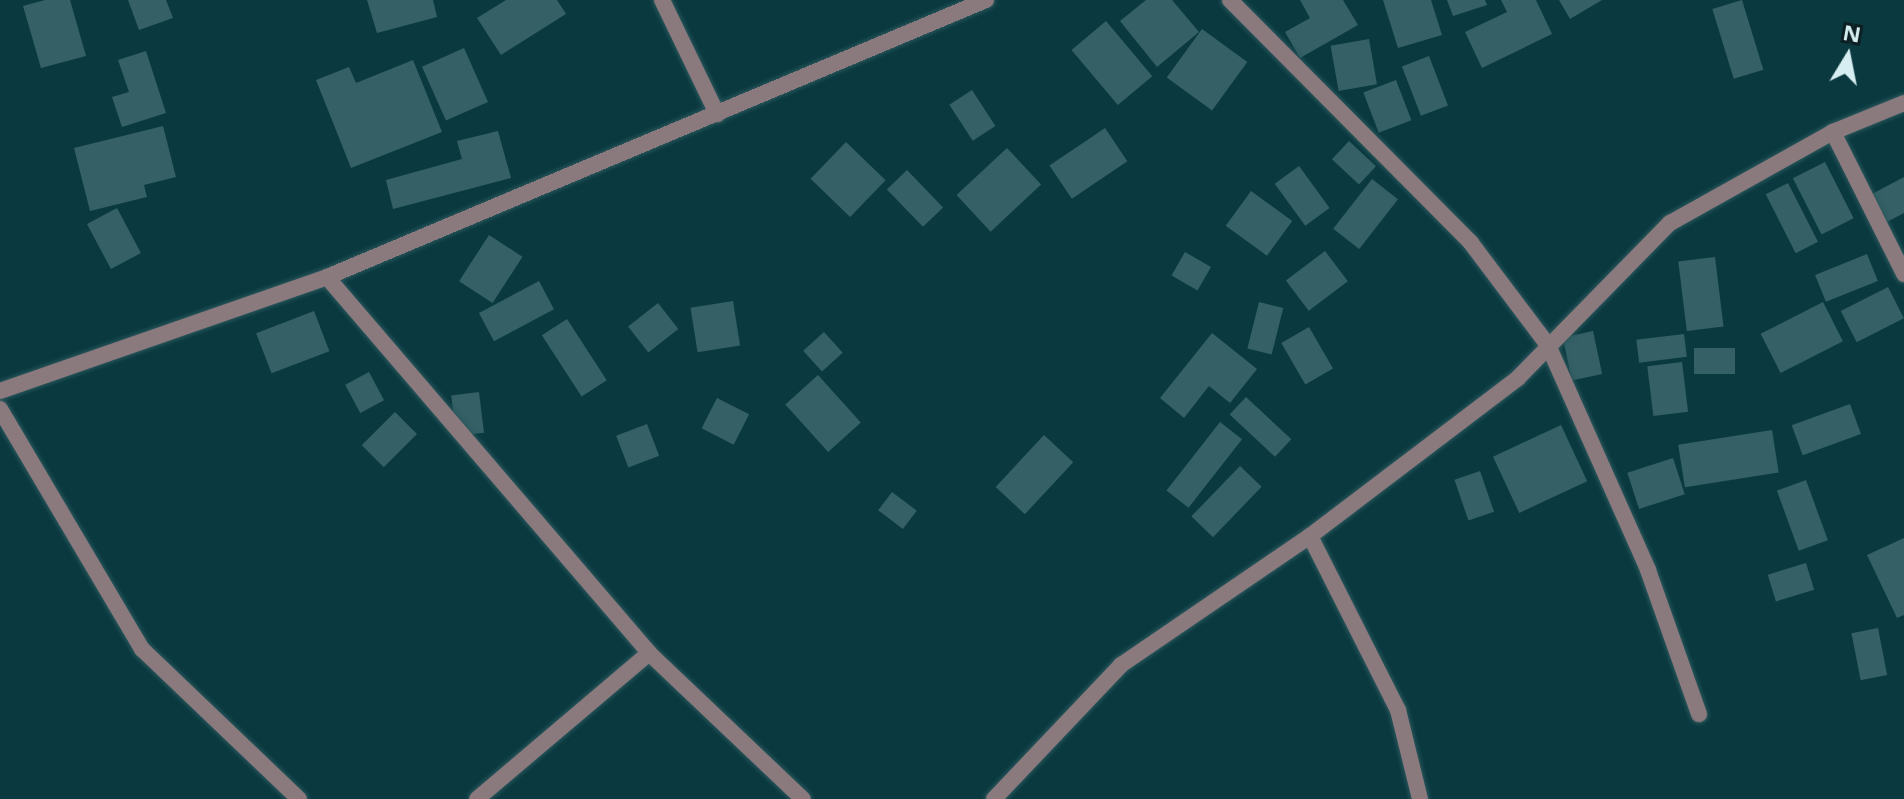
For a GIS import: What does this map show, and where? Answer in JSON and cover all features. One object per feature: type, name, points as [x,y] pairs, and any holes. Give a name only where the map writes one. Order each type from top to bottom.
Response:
[{"type":"street","points":[[662,0],[717,114]]},
{"type":"street","points":[[0,391],[327,277],[986,0]]},
{"type":"street","points":[[1230,0],[1471,243],[1548,345],[1648,570],[1699,714]]},
{"type":"street","points":[[994,799],[1121,665],[1310,536],[1518,378],[1670,223],[1833,132],[1904,103]]},
{"type":"street","points":[[1833,132],[1904,274]]},
{"type":"street","points":[[327,277],[649,653],[803,799]]},
{"type":"street","points":[[0,409],[142,649],[299,799]]},
{"type":"street","points":[[1310,536],[1398,710],[1420,799]]},
{"type":"street","points":[[477,799],[649,653]]},
{"type":"building","points":[[45,0],[70,0],[86,56],[41,68],[23,6]]},
{"type":"building","points":[[128,0],[166,0],[173,18],[139,30]]},
{"type":"building","points":[[367,0],[433,0],[437,17],[377,33]]},
{"type":"building","points":[[506,0],[557,0],[566,14],[501,55],[477,18]]},
{"type":"building","points":[[1146,0],[1172,0],[1199,32],[1157,67],[1120,21]]},
{"type":"building","points":[[1300,0],[1343,0],[1358,25],[1300,58],[1285,32],[1310,18]]},
{"type":"building","points":[[1383,0],[1431,0],[1442,35],[1398,48]]},
{"type":"building","points":[[1447,0],[1485,0],[1487,5],[1453,16]]},
{"type":"building","points":[[1501,0],[1536,0],[1552,34],[1482,68],[1465,32],[1507,12]]},
{"type":"building","points":[[1559,0],[1602,0],[1570,19]]},
{"type":"building","points":[[1742,0],[1763,70],[1734,79],[1712,9]]},
{"type":"building","points":[[1106,21],[1152,76],[1118,105],[1072,50]]},
{"type":"building","points":[[1202,29],[1247,62],[1212,110],[1167,78]]},
{"type":"building","points":[[1369,39],[1377,84],[1339,91],[1331,46]]},
{"type":"building","points":[[464,48],[488,102],[446,121],[422,67]]},
{"type":"building","points":[[146,51],[166,113],[122,127],[112,97],[129,92],[118,60]]},
{"type":"building","points":[[1429,56],[1448,105],[1421,116],[1402,66]]},
{"type":"building","points":[[413,60],[442,132],[351,168],[316,80],[349,67],[356,83]]},
{"type":"building","points":[[1396,80],[1411,120],[1379,133],[1363,93]]},
{"type":"building","points":[[972,90],[995,126],[973,141],[949,105]]},
{"type":"building","points":[[163,126],[176,177],[144,185],[147,197],[90,211],[74,148]]},
{"type":"building","points":[[1105,128],[1127,161],[1072,199],[1049,165]]},
{"type":"building","points":[[498,131],[511,178],[393,209],[386,180],[462,159],[457,141]]},
{"type":"building","points":[[1349,141],[1376,166],[1359,185],[1332,159]]},
{"type":"building","points":[[846,142],[886,180],[850,217],[811,179]]},
{"type":"building","points":[[1007,148],[1041,185],[991,232],[957,195]]},
{"type":"building","points":[[1825,162],[1854,218],[1822,234],[1793,178]]},
{"type":"building","points":[[1299,166],[1330,208],[1305,226],[1275,184]]},
{"type":"building","points":[[907,170],[943,207],[923,227],[887,189]]},
{"type":"building","points":[[1904,177],[1904,213],[1887,222],[1872,194]]},
{"type":"building","points":[[1372,179],[1398,199],[1359,249],[1333,229]]},
{"type":"building","points":[[1788,183],[1818,242],[1796,253],[1766,194]]},
{"type":"building","points":[[1251,191],[1292,221],[1267,256],[1226,226]]},
{"type":"building","points":[[117,208],[141,253],[111,269],[87,224]]},
{"type":"building","points":[[489,235],[523,257],[493,303],[459,281]]},
{"type":"building","points":[[1325,251],[1348,281],[1309,311],[1286,280]]},
{"type":"building","points":[[1185,252],[1211,267],[1197,290],[1172,275]]},
{"type":"building","points":[[1867,254],[1878,281],[1826,302],[1815,275]]},
{"type":"building","points":[[1715,257],[1724,326],[1687,331],[1678,262]]},
{"type":"building","points":[[539,281],[554,309],[494,341],[479,313]]},
{"type":"building","points":[[1888,287],[1904,318],[1857,342],[1841,311]]},
{"type":"building","points":[[733,301],[740,345],[698,352],[691,308]]},
{"type":"building","points":[[1259,302],[1283,308],[1272,355],[1247,349]]},
{"type":"building","points":[[1823,302],[1843,341],[1781,373],[1761,334]]},
{"type":"building","points":[[658,303],[678,329],[648,352],[628,326]]},
{"type":"building","points":[[314,311],[329,351],[272,373],[256,333]]},
{"type":"building","points":[[567,319],[607,380],[582,397],[542,335]]},
{"type":"building","points":[[1309,327],[1333,369],[1305,385],[1281,343]]},
{"type":"building","points":[[1593,331],[1602,374],[1572,380],[1563,337]]},
{"type":"building","points":[[824,332],[843,353],[822,372],[803,351]]},
{"type":"building","points":[[1212,333],[1257,369],[1230,403],[1209,386],[1184,418],[1160,398]]},
{"type":"building","points":[[1684,334],[1687,357],[1639,363],[1636,340]]},
{"type":"building","points":[[1694,348],[1735,348],[1735,374],[1694,374]]},
{"type":"building","points":[[1682,362],[1688,412],[1653,416],[1647,366]]},
{"type":"building","points":[[369,372],[384,400],[360,413],[345,385]]},
{"type":"building","points":[[818,375],[861,423],[828,452],[785,404]]},
{"type":"building","points":[[479,392],[484,433],[456,436],[451,395]]},
{"type":"building","points":[[1246,397],[1291,439],[1275,457],[1230,415]]},
{"type":"building","points":[[717,398],[749,414],[734,445],[702,428]]},
{"type":"building","points":[[1850,404],[1861,434],[1803,455],[1792,425]]},
{"type":"building","points":[[395,412],[417,434],[384,467],[362,445]]},
{"type":"building","points":[[1220,422],[1242,439],[1189,508],[1166,491]]},
{"type":"building","points":[[647,424],[659,456],[628,468],[616,436]]},
{"type":"building","points":[[1561,425],[1587,481],[1519,513],[1493,457]]},
{"type":"building","points":[[1772,430],[1779,472],[1685,487],[1678,445]]},
{"type":"building","points":[[1044,435],[1073,462],[1025,514],[996,487]]},
{"type":"building","points":[[1673,458],[1685,494],[1639,509],[1627,473]]},
{"type":"building","points":[[1240,466],[1262,487],[1213,537],[1191,516]]},
{"type":"building","points":[[1480,471],[1494,512],[1468,520],[1454,480]]},
{"type":"building","points":[[1806,480],[1828,540],[1799,551],[1777,491]]},
{"type":"building","points":[[892,492],[917,511],[903,529],[878,510]]},
{"type":"building","points":[[1904,538],[1904,615],[1897,618],[1867,555]]},
{"type":"building","points":[[1806,563],[1814,590],[1776,601],[1768,575]]},
{"type":"building","points":[[1878,628],[1887,675],[1861,680],[1851,633]]}]
